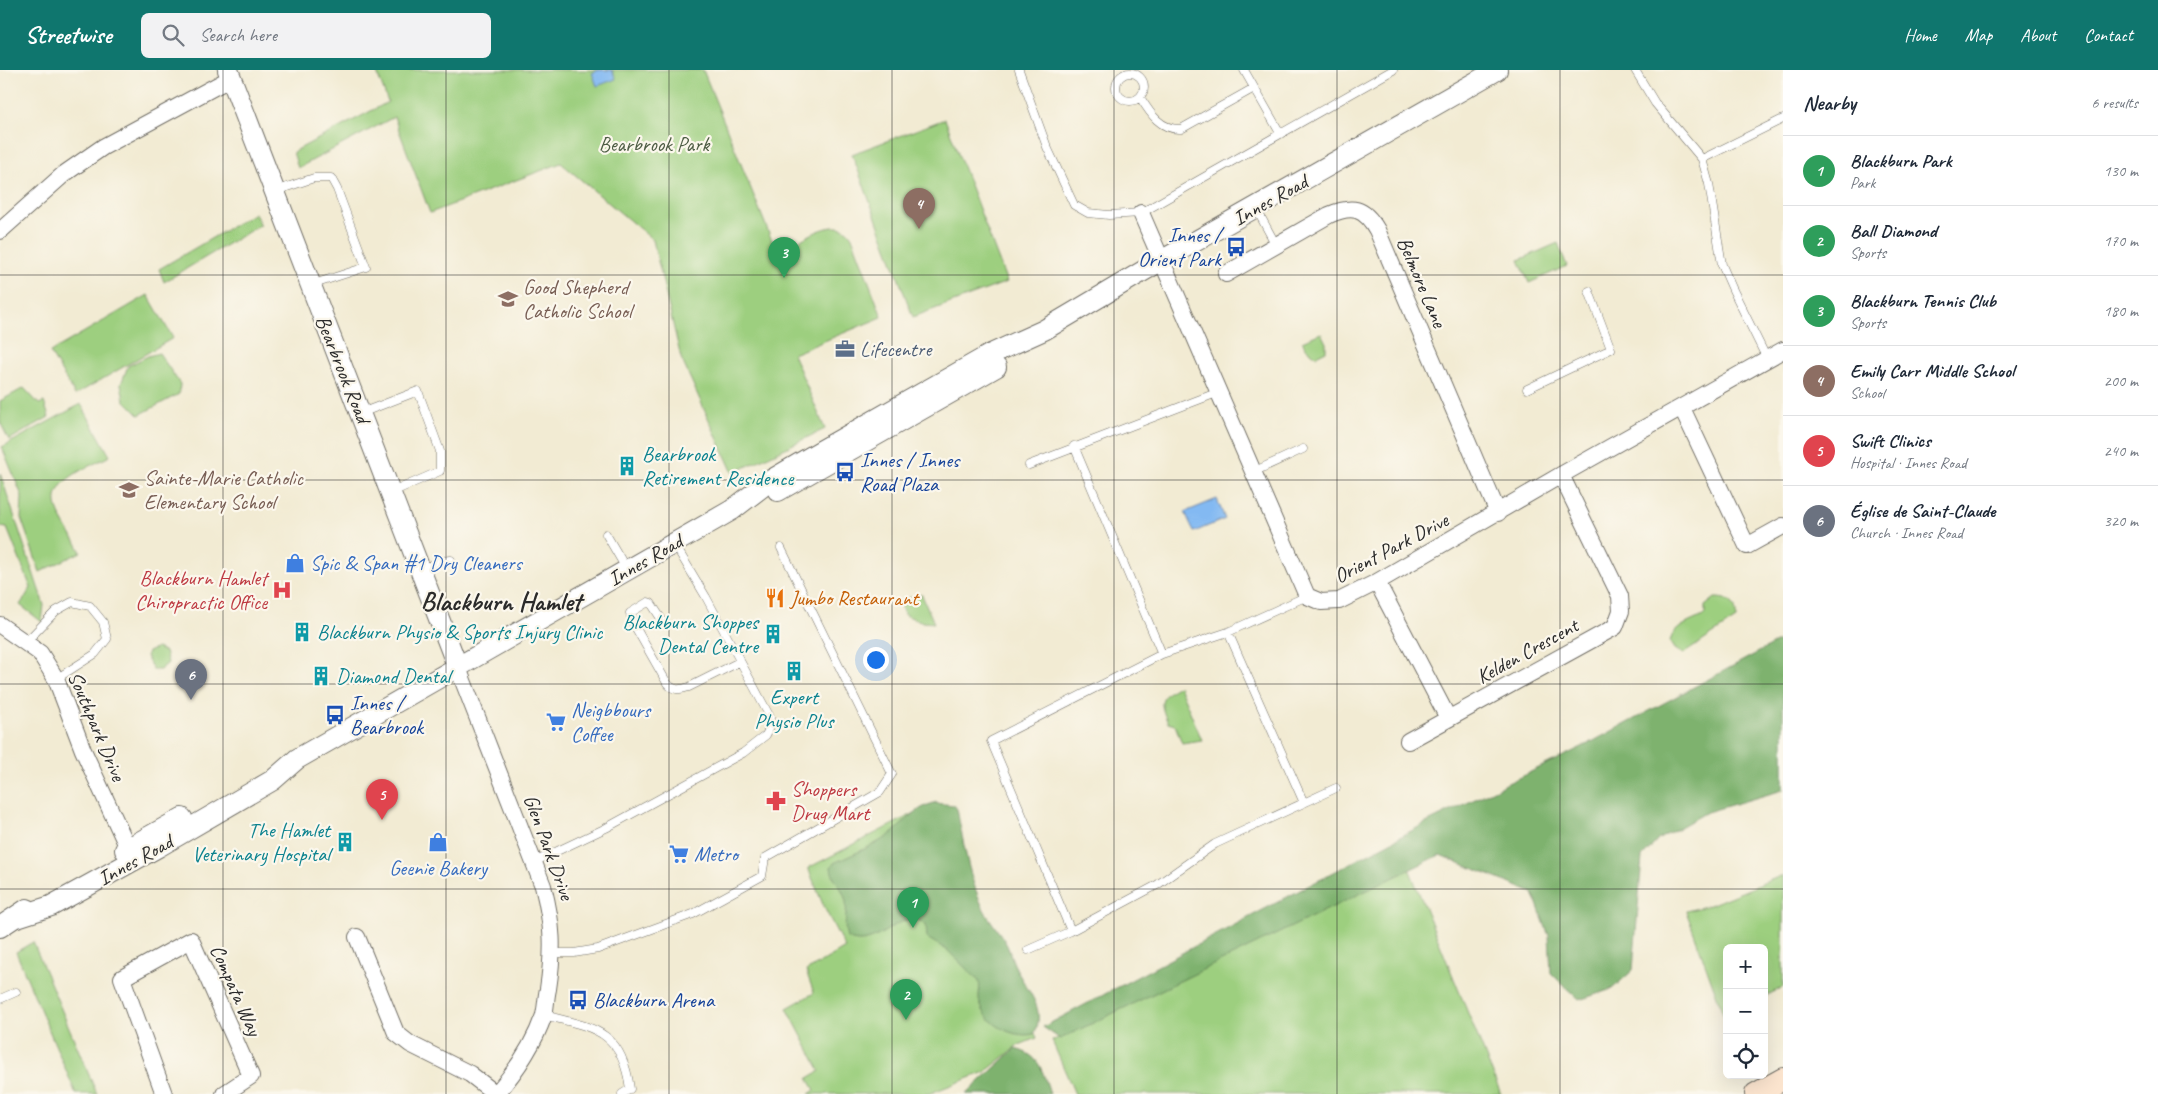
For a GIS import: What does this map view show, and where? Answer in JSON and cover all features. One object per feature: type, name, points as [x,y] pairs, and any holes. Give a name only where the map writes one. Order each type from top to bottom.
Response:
[{"type":"main road","points":[[1756,1094],[1783,1079]]},
{"type":"street","name":"Innes Road","points":[[8,922],[45,895],[131,854],[267,770],[297,759],[732,510],[771,480],[822,450],[991,354],[1044,330],[1162,260],[1256,208],[1477,75],[1496,70]]},
{"type":"street","name":"Bearbrook Road","points":[[229,74],[275,191],[309,286],[392,492],[458,668]]},
{"type":"street","points":[[0,230],[64,174],[103,147],[229,74]]},
{"type":"street","name":"Belmore Lane","points":[[1226,274],[1340,210],[1354,208],[1362,212],[1371,220],[1498,513]]},
{"type":"street","name":"Orient Park Drive","points":[[1141,213],[1307,596],[1321,602],[1339,601],[1377,582],[1561,475],[1783,350]]},
{"type":"street","points":[[1682,408],[1747,546],[1783,526]]},
{"type":"street","name":"Kelden Crescent","points":[[1448,718],[1615,627],[1621,611],[1620,596],[1561,475]]},
{"type":"street","points":[[1377,582],[1448,718],[1408,742]]},
{"type":"street","name":"Southpark Drive","points":[[0,625],[40,652],[56,678],[83,750],[131,854]]},
{"type":"street","name":"Glen Park Drive","points":[[458,668],[534,862],[552,918],[552,953],[544,1015],[528,1049],[511,1076],[496,1094]]},
{"type":"street","points":[[357,938],[396,1033],[410,1044],[470,1074],[496,1094]]},
{"type":"street","name":"Compata Way","points":[[164,1094],[122,978],[191,940],[251,1076],[224,1094]]},
{"type":"lane","points":[[1019,70],[1047,147],[1074,205],[1088,213],[1109,215],[1141,213],[1394,70]]},
{"type":"lane","points":[[1244,70],[1280,133]]},
{"type":"lane","points":[[1635,70],[1656,103],[1702,159],[1709,184],[1722,264],[1732,290],[1767,359]]},
{"type":"lane","points":[[1140,97],[1151,114],[1162,125],[1171,129],[1181,129],[1254,88]]},
{"type":"lane","points":[[1702,159],[1783,119]]},
{"type":"lane","points":[[275,191],[314,178],[330,178],[337,189],[366,267],[309,286]]},
{"type":"lane","points":[[1256,208],[1276,245]]},
{"type":"lane","points":[[1527,389],[1611,349],[1589,291]]},
{"type":"lane","points":[[360,414],[418,391],[440,450],[440,471],[392,492]]},
{"type":"lane","points":[[1029,465],[1074,446],[1219,392]]},
{"type":"lane","points":[[1074,446],[1162,654]]},
{"type":"lane","points":[[1253,472],[1303,449]]},
{"type":"lane","points":[[606,534],[627,570]]},
{"type":"lane","points":[[534,862],[606,828],[743,753],[766,734],[769,729],[770,717],[706,597],[674,543]]},
{"type":"lane","points":[[552,953],[574,954],[598,949],[693,914],[762,876],[764,858],[880,792],[892,774],[781,548]]},
{"type":"lane","points":[[421,570],[440,561],[451,560]]},
{"type":"lane","points":[[1071,931],[991,741],[1162,654],[1228,632],[1307,596]]},
{"type":"lane","points":[[26,642],[56,611],[72,602],[90,606],[103,622],[106,639],[95,654],[56,678]]},
{"type":"lane","points":[[662,620],[651,603],[648,602],[630,613],[633,623],[667,683],[672,688],[680,690],[689,687],[739,662]]},
{"type":"lane","points":[[1228,632],[1304,802]]},
{"type":"lane","points":[[1028,950],[1071,931],[1157,884],[1215,844],[1336,788]]},
{"type":"lane","points":[[0,999],[16,992]]},
{"type":"lane","points":[[544,1015],[604,1034],[615,1044],[628,1072],[630,1089],[622,1094]]},
{"type":"green space","name":"Bearbrook Park","points":[[376,70],[703,70],[777,253],[827,228],[837,227],[845,230],[852,237],[882,317],[793,354],[825,429],[733,473],[681,358],[653,240],[561,163],[430,213],[394,117],[298,168],[293,152],[388,102]]},
{"type":"green space","points":[[945,119],[1007,282],[913,317],[852,154]]},
{"type":"green space","points":[[255,213],[260,225],[164,282],[159,269]]},
{"type":"green space","points":[[1558,243],[1567,266],[1529,283],[1519,260]]},
{"type":"green space","points":[[148,295],[173,338],[75,395],[50,352]]},
{"type":"green space","points":[[1321,333],[1326,343],[1326,351],[1316,356],[1306,348],[1302,341]]},
{"type":"green space","points":[[159,353],[180,384],[179,394],[139,415],[124,400],[121,384],[128,366]]},
{"type":"green space","points":[[24,388],[39,404],[44,402],[49,417],[9,440],[0,422],[0,401]]},
{"type":"green space","points":[[81,404],[110,456],[73,475],[59,489],[56,498],[57,508],[81,552],[40,572],[21,518],[22,496],[2,447]]},
{"type":"green space","points":[[0,473],[44,605],[42,622],[20,605],[31,588],[7,528],[0,527]]},
{"type":"green space","points":[[916,595],[922,595],[934,623],[923,622],[905,615],[900,605],[902,601]]},
{"type":"green space","points":[[1715,598],[1725,599],[1732,603],[1736,619],[1683,654],[1675,649],[1670,641],[1675,632],[1684,625],[1703,616],[1705,614],[1705,606]]},
{"type":"green space","points":[[1783,639],[1783,790],[1707,812],[1659,839],[1642,857],[1633,970],[1612,989],[1579,1000],[1551,973],[1549,936],[1533,893],[1440,855],[1060,1039],[1043,1027],[1428,822],[1586,745]]},
{"type":"green space","points":[[157,648],[165,652],[168,663],[160,670],[153,670],[146,656],[148,652]]},
{"type":"green space","points":[[1179,686],[1202,740],[1182,743],[1175,725],[1168,723],[1162,701],[1167,693]]},
{"type":"green space","points":[[936,802],[1037,1038],[1019,1045],[985,1072],[928,1094],[809,1094],[815,1090],[808,1078],[820,1071],[787,1008],[814,993],[806,971],[845,948],[824,907],[808,868]]},
{"type":"green space","points":[[934,803],[954,805],[957,809],[969,867],[982,906],[1006,943],[1014,965],[1037,1007],[1038,1025],[1034,1034],[1026,1035],[1009,1032],[994,1023],[983,1011],[980,1003],[980,985],[978,980],[947,950],[927,938],[926,925],[917,920],[899,923],[869,939],[858,941],[847,938],[845,927],[846,900],[831,867],[834,863],[868,848],[887,837],[921,808]]},
{"type":"green space","points":[[1408,866],[1501,1094],[1075,1094],[1052,1041]]},
{"type":"green space","points":[[1783,875],[1783,987],[1768,995],[1768,944],[1723,944],[1723,1013],[1686,911],[1710,905]]},
{"type":"green space","points":[[33,942],[97,1094],[76,1094],[16,952]]},
{"type":"green space","points":[[1015,1049],[1030,1055],[1039,1065],[1050,1094],[966,1094]]},
{"type":"water","points":[[599,70],[612,70],[616,79],[597,86],[592,73]]},
{"type":"water","points":[[1217,499],[1225,519],[1194,532],[1185,512]]},
{"type":"place","name":"Emily Carr Middle School","points":[[919,229]]},
{"type":"place","name":"Innes / Orient Park","points":[[1236,247]]},
{"type":"place","name":"Blackburn Tennis Club","points":[[784,278]]},
{"type":"place","name":"Good Shepherd Catholic School","points":[[508,299]]},
{"type":"place","name":"Lifecentre","points":[[845,349]]},
{"type":"place","name":"Bearbrook Retirement Residence","points":[[627,466]]},
{"type":"place","name":"Innes / Innes Road Plaza","points":[[845,472]]},
{"type":"place","name":"Sainte-Marie Catholic Elementary School","points":[[129,490]]},
{"type":"place","name":"Spic & Span #1 Dry Cleaners","points":[[295,563]]},
{"type":"place","name":"Blackburn Hamlet Chiropractic Office","points":[[282,590]]},
{"type":"place","name":"Jumbo Restaurant","points":[[775,598]]},
{"type":"place","name":"Blackburn Physio & Sports Injury Clinic","points":[[302,632]]},
{"type":"place","name":"Blackburn Shoppes Dental Centre","points":[[773,634]]},
{"type":"place","name":"Expert Physio Plus","points":[[794,671]]},
{"type":"place","name":"Diamond Dental","points":[[321,676]]},
{"type":"place","name":"Église de Saint-Claude","points":[[191,700]]},
{"type":"place","name":"Innes / Bearbrook","points":[[335,715]]},
{"type":"place","name":"Neigbbours Coffee","points":[[556,722]]},
{"type":"place","name":"Shoppers Drug Mart","points":[[776,801]]},
{"type":"place","name":"Swift Clinics","points":[[382,820]]},
{"type":"place","name":"The Hamlet Veterinary Hospital","points":[[345,842]]},
{"type":"place","name":"Geenie Bakery","points":[[438,842]]},
{"type":"place","name":"Metro","points":[[679,854]]},
{"type":"place","name":"Blackburn Park","points":[[913,928]]},
{"type":"place","name":"Blackburn Arena","points":[[578,1000]]},
{"type":"place","name":"Ball Diamond","points":[[906,1020]]},
{"type":"district","name":"Blackburn Hamlet","points":[[501,601]]}]
